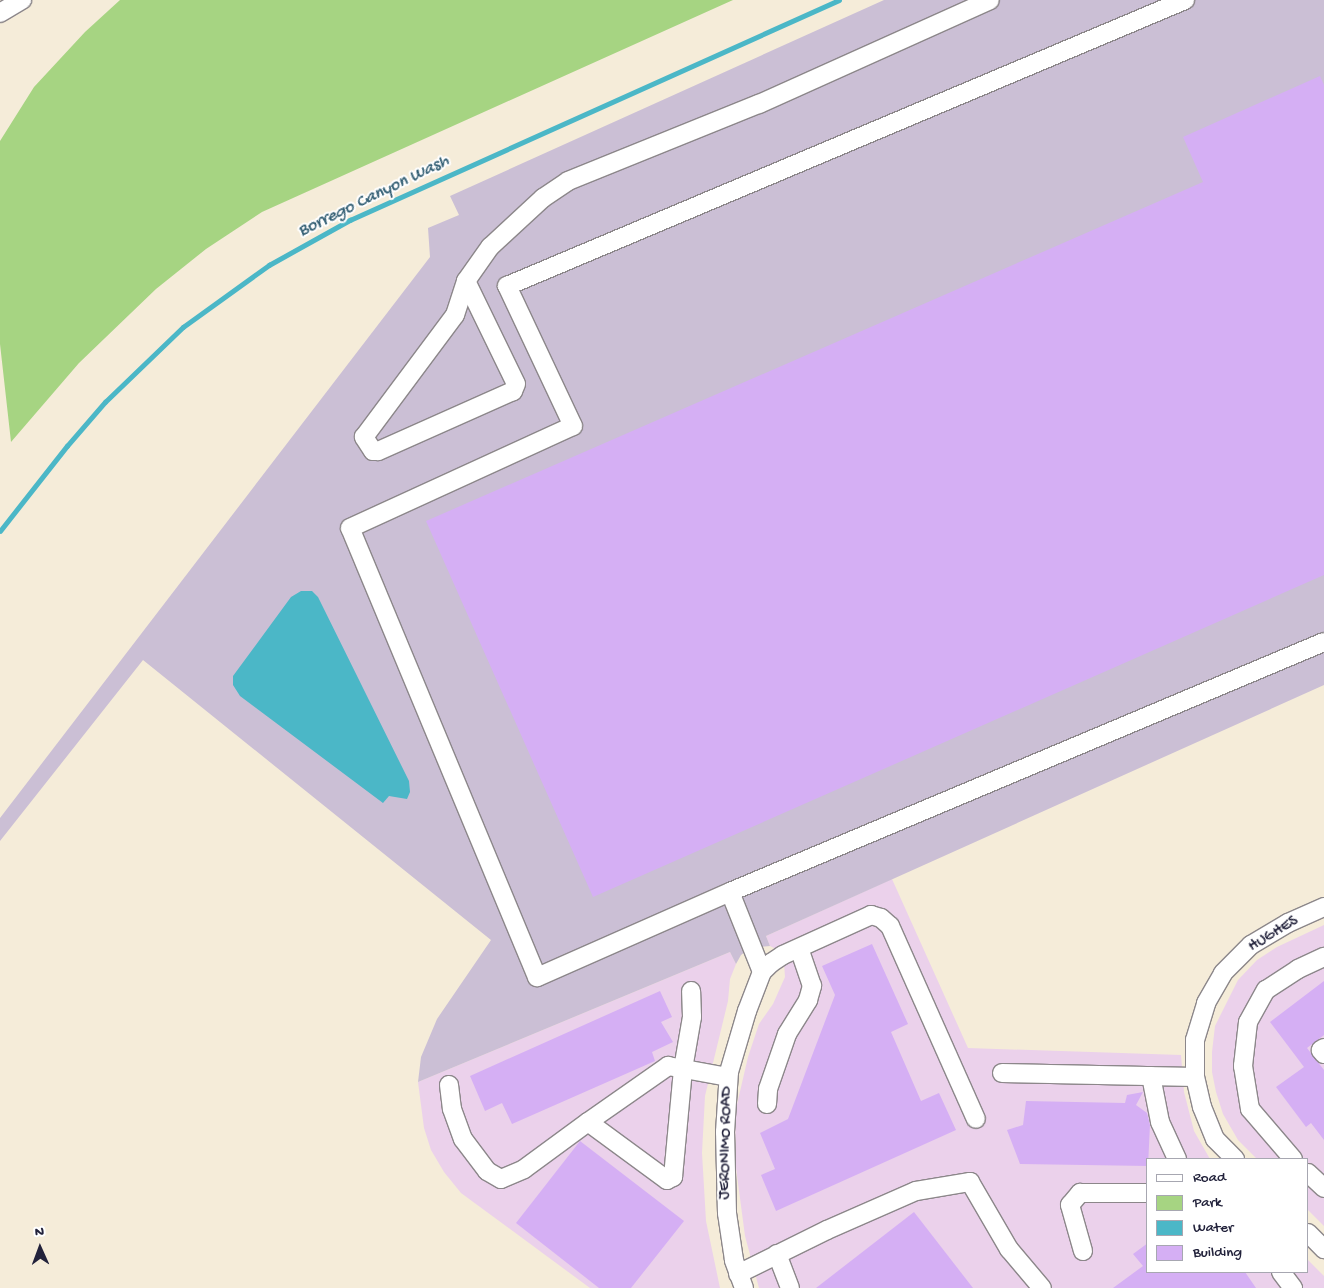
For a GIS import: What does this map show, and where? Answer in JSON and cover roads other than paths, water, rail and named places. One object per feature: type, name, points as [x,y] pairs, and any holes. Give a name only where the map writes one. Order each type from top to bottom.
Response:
[{"type":"street","points":[[0,13],[22,0]]},
{"type":"street","points":[[466,281],[516,384],[514,391],[378,451],[373,451],[364,437],[455,315],[466,281],[490,247],[514,222],[568,181],[759,104],[990,0]]},
{"type":"street","points":[[1185,0],[507,286],[573,426],[350,528],[537,977],[730,892],[1324,642]]},
{"type":"street","points":[[730,892],[762,972],[771,963],[799,948],[871,915],[881,918],[890,926],[976,1119]]},
{"type":"street","name":"HUGHES","points":[[1234,1158],[1215,1139],[1202,1107],[1195,1077],[1195,1040],[1206,1003],[1223,973],[1251,945],[1288,924],[1324,907]]},
{"type":"street","points":[[767,1104],[768,1089],[787,1034],[808,1000],[812,986],[799,948]]},
{"type":"street","points":[[1292,1158],[1250,1109],[1243,1066],[1248,1022],[1266,990],[1298,969],[1324,957]]},
{"type":"street","name":"JERONIMO ROAD","points":[[741,1281],[734,1260],[727,1213],[725,1132],[728,1077],[747,1011],[762,972]]},
{"type":"street","points":[[588,1122],[654,1172],[667,1180],[673,1177],[684,1068],[692,1017],[692,991]]},
{"type":"street","points":[[1324,1048],[1321,1050],[1324,1054]]},
{"type":"street","points":[[449,1085],[452,1109],[463,1139],[487,1171],[501,1179],[524,1169],[668,1066],[728,1077]]},
{"type":"street","points":[[1002,1073],[1195,1077]]},
{"type":"street","points":[[1151,1076],[1160,1122],[1177,1158]]},
{"type":"street","points":[[1309,1174],[1324,1188]]},
{"type":"street","points":[[741,1281],[777,1254],[916,1191],[970,1182],[1009,1250],[1042,1288]]},
{"type":"street","points":[[1083,1251],[1070,1205],[1080,1193],[1146,1193]]},
{"type":"street","points":[[777,1254],[790,1288]]},
{"type":"street","points":[[1282,1273],[1294,1288]]},
{"type":"water","points":[[301,591],[312,591],[318,597],[409,781],[410,792],[407,799],[389,796],[383,803],[240,696],[233,685],[233,676],[291,597]]},
{"type":"waterway","name":"Borrego Canyon Wash","points":[[0,531],[67,446],[105,402],[183,327],[269,265],[350,220],[839,0]]}]
